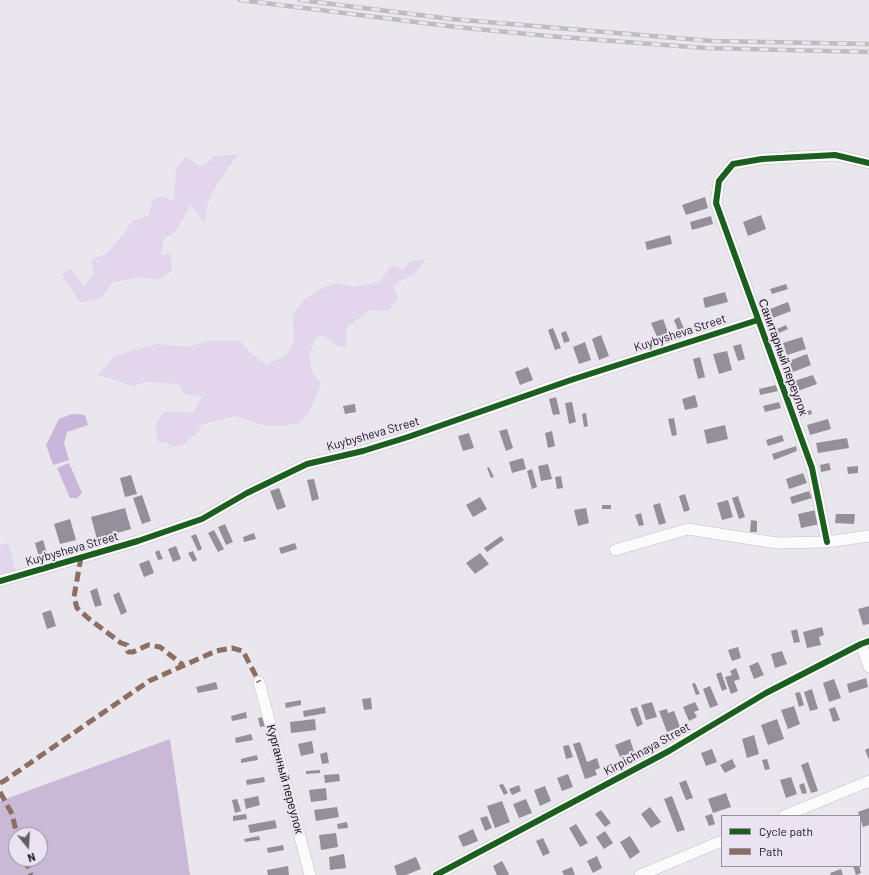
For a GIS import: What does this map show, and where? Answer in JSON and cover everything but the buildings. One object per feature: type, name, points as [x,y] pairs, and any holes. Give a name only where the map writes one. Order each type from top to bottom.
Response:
[{"type":"street","name":"Санитарный переулок","points":[[827,542],[812,468],[716,203],[719,180],[733,164],[762,158],[835,155],[869,163]]},
{"type":"street","name":"Kuybysheva Street","points":[[0,580],[138,541],[202,519],[246,492],[307,464],[363,451],[408,437],[571,380],[758,320]]},
{"type":"street","points":[[615,550],[688,528],[777,543],[827,542],[869,536]]},
{"type":"street","points":[[865,643],[869,667]]},
{"type":"street","name":"Kirpichnaya Street","points":[[436,875],[669,751],[766,693],[865,643]]},
{"type":"street","name":"Курганный переулок","points":[[259,682],[310,875]]},
{"type":"street","points":[[786,815],[869,781]]},
{"type":"street","points":[[640,875],[721,842]]},
{"type":"shaded area","points":[[239,154],[226,170],[213,191],[207,206],[205,223],[191,205],[175,232],[164,239],[161,255],[171,254],[172,271],[157,280],[141,277],[112,283],[102,297],[81,303],[62,274],[71,269],[84,286],[93,275],[92,259],[106,254],[123,235],[132,221],[149,215],[152,200],[163,196],[174,201],[176,168],[185,157],[202,167],[215,156]]},
{"type":"shaded area","points":[[427,258],[414,274],[393,285],[398,299],[389,311],[370,310],[346,328],[346,347],[339,346],[322,335],[316,338],[309,355],[312,372],[321,384],[307,416],[297,424],[277,426],[262,425],[235,416],[201,425],[199,431],[184,444],[169,448],[168,443],[158,442],[155,426],[165,411],[193,413],[202,396],[184,394],[179,384],[145,382],[133,386],[98,375],[114,356],[157,344],[187,347],[210,341],[240,341],[251,353],[267,365],[288,353],[295,339],[292,316],[304,300],[324,287],[338,283],[353,287],[379,282],[392,265],[403,270],[409,262]]},
{"type":"shaded area","points":[[72,414],[85,415],[88,425],[67,432],[64,443],[69,460],[53,465],[46,445],[59,419]]},
{"type":"shaded area","points":[[69,463],[82,493],[77,498],[70,498],[57,468]]},
{"type":"shaded area","points":[[8,543],[16,571],[0,576],[0,545]]},
{"type":"shaded area","points":[[170,739],[190,875],[0,875],[0,801]]},
{"type":"railway","points":[[240,0],[456,27],[548,36],[705,48],[869,52]]},
{"type":"railway","points":[[300,0],[451,19],[712,41],[869,44]]},
{"type":"marked path","points":[[81,557],[74,597],[77,608],[121,643],[127,645],[128,652],[133,652],[148,645],[160,647],[183,665]]},
{"type":"marked path","points":[[0,783],[149,681],[216,651],[232,648],[243,651],[259,682]]},
{"type":"marked path","points":[[0,792],[12,814],[15,827]]},
{"type":"marked path","points":[[28,867],[31,875]]},
{"type":"cycle path","points":[[827,542],[812,468],[716,203],[719,181],[733,164],[762,159],[835,155],[869,163]]},
{"type":"cycle path","points":[[0,581],[138,541],[202,519],[247,493],[307,464],[363,451],[408,437],[571,380],[758,320]]},
{"type":"cycle path","points":[[436,875],[669,751],[766,693],[869,641]]}]
